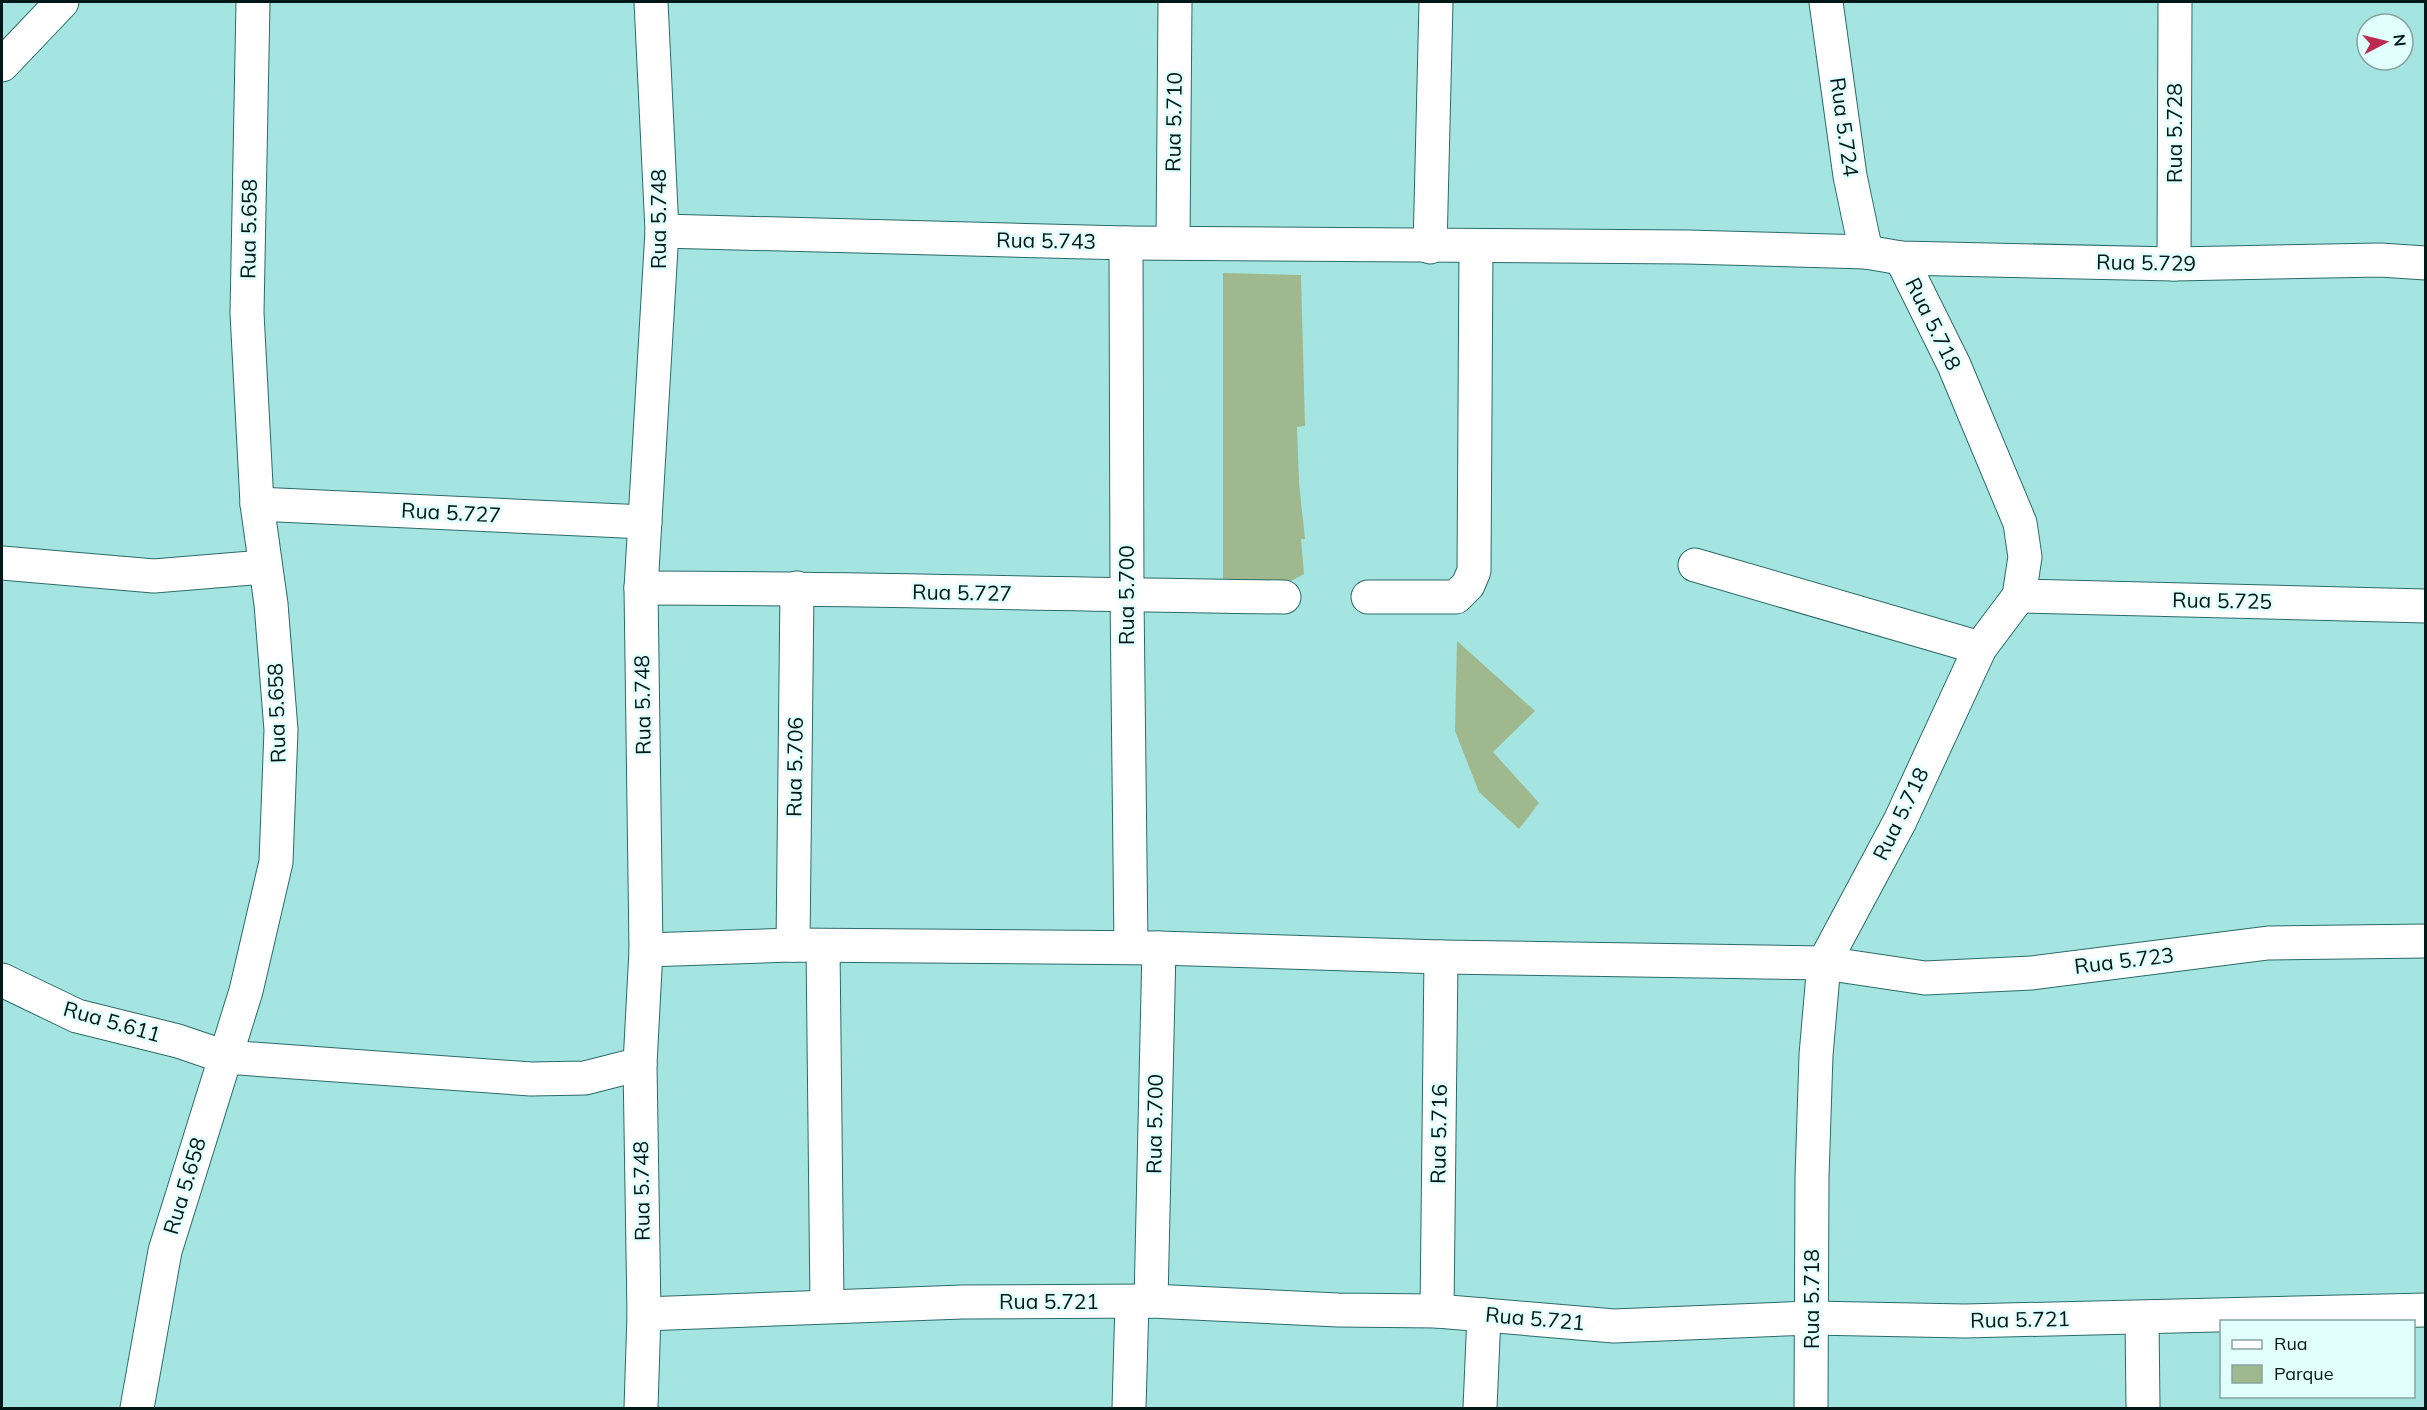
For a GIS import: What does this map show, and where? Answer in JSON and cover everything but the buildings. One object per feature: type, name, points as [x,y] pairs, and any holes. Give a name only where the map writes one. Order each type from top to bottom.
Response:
[{"type":"street","points":[[2,65],[62,2]]},
{"type":"street","name":"Rua 5.658","points":[[137,1408],[165,1251],[246,991],[276,862],[280,730],[270,604],[257,504],[247,313],[254,2]]},
{"type":"street","name":"Rua 5.748","points":[[641,1408],[644,1314],[640,1064],[646,950],[641,588],[662,231],[651,2]]},
{"type":"street","name":"Rua 5.710","points":[[1173,242],[1175,2]]},
{"type":"street","points":[[1430,247],[1436,2]]},
{"type":"street","name":"Rua 5.724","points":[[1826,2],[1850,176],[1866,252]]},
{"type":"street","name":"Rua 5.728","points":[[2174,264],[2175,2]]},
{"type":"street","name":"Rua 5.743","points":[[662,231],[1126,243],[1476,246]]},
{"type":"street","name":"Rua 5.700","points":[[1126,243],[1127,596],[1145,948],[1141,1302],[1129,1408]]},
{"type":"street","points":[[1368,597],[1456,597],[1468,585],[1474,571],[1476,246]]},
{"type":"street","name":"Rua 5.729","points":[[1476,246],[1687,247],[1866,252],[1901,258],[2174,264],[2380,260],[2426,263]]},
{"type":"street","name":"Rua 5.718","points":[[1811,1408],[1816,1055],[1824,963],[1900,821],[1980,648],[2019,596],[2025,557],[2020,523],[1954,365],[1901,258]]},
{"type":"street","name":"Rua 5.727","points":[[257,504],[645,522]]},
{"type":"street","points":[[2,563],[154,576],[264,567]]},
{"type":"street","points":[[1695,565],[1980,648]]},
{"type":"street","name":"Rua 5.727","points":[[641,588],[797,588],[1127,596],[1284,597]]},
{"type":"street","name":"Rua 5.706","points":[[797,588],[808,946],[827,1306]]},
{"type":"street","name":"Rua 5.725","points":[[2019,596],[2426,606]]},
{"type":"street","name":"Rua 5.723","points":[[646,950],[808,946],[1145,948],[1441,957],[1824,963],[1925,978],[2032,973],[2268,943],[2426,941]]},
{"type":"street","name":"Rua 5.716","points":[[1437,1311],[1441,957]]},
{"type":"street","name":"Rua 5.611","points":[[2,980],[77,1017],[178,1041],[225,1057],[531,1079],[585,1078],[640,1064]]},
{"type":"street","name":"Rua 5.721","points":[[644,1314],[962,1302],[1141,1302],[1338,1310],[1437,1311],[1614,1326],[1811,1318],[1965,1321],[2426,1310]]},
{"type":"street","points":[[1480,1408],[1484,1315]]},
{"type":"street","points":[[2142,1318],[2143,1408]]},
{"type":"green space","points":[[1223,273],[1301,275],[1305,426],[1297,427],[1299,483],[1305,539],[1301,539],[1304,574],[1291,581],[1223,579]]},
{"type":"green space","points":[[1457,641],[1535,711],[1493,752],[1539,803],[1519,829],[1479,792],[1455,731]]}]
